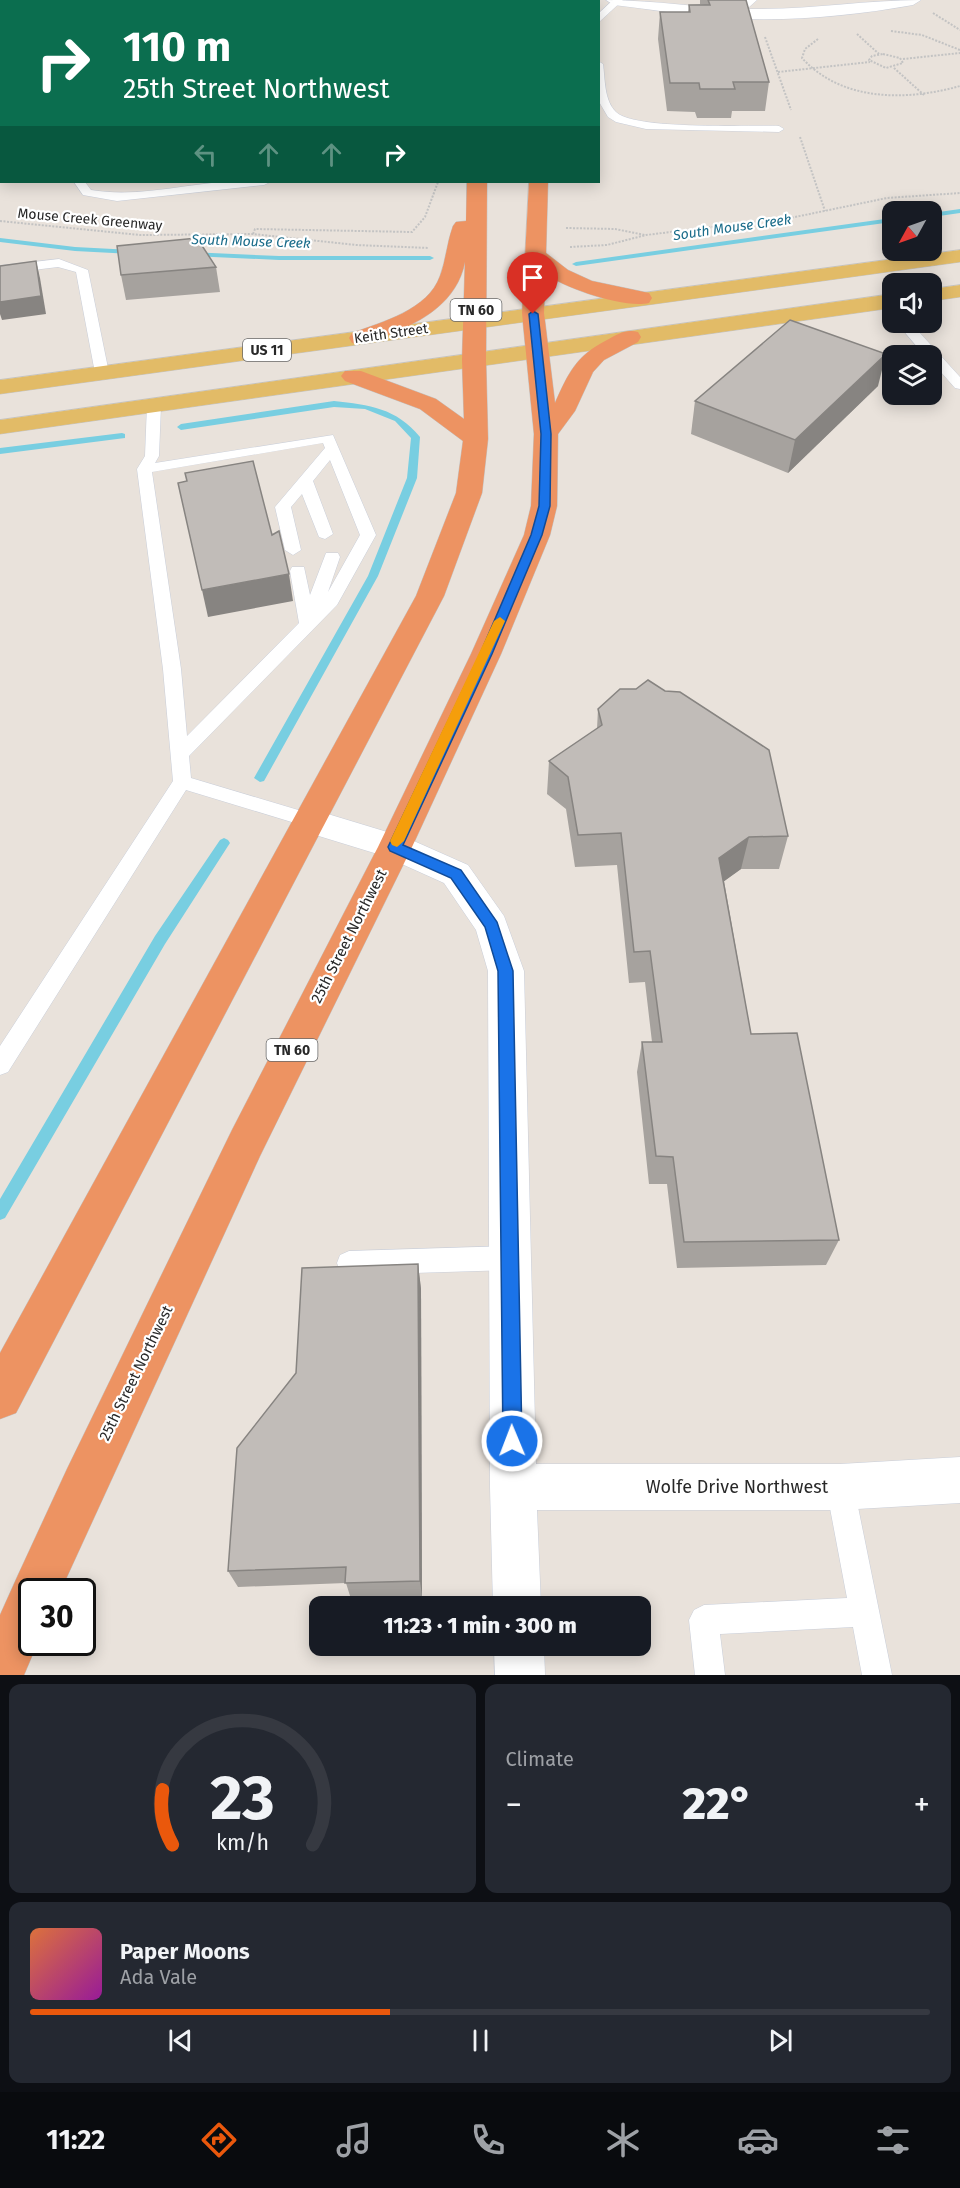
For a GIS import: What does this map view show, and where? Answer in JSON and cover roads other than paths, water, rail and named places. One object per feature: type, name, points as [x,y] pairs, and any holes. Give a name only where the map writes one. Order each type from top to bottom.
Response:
[{"type":"highway","name":"25th Street Northwest","points":[[41,1578],[83,1485],[246,1143],[395,847],[486,654],[537,535],[544,506],[546,434],[535,351],[533,314],[538,183]]},
{"type":"highway","points":[[360,338],[419,312],[449,282],[457,240],[476,191]]},
{"type":"highway","name":"TN 60","points":[[0,1397],[430,596],[469,493],[476,439],[474,360],[476,191]]},
{"type":"highway","points":[[535,255],[557,275],[572,283],[641,298]]},
{"type":"highway","points":[[546,434],[563,411],[582,370],[596,355],[630,337]]},
{"type":"highway","points":[[353,376],[428,404],[476,439]]},
{"type":"highway","points":[[0,1671],[18,1631]]},
{"type":"main road","name":"Keith Street","points":[[0,387],[641,298],[958,259]]},
{"type":"main road","points":[[942,294],[960,291]]},
{"type":"main road","points":[[0,427],[630,337],[882,306]]},
{"type":"street","points":[[623,1],[736,14],[829,13],[913,0]]},
{"type":"street","points":[[308,820],[395,847],[456,874],[492,926],[506,971],[513,1487],[517,1596]]},
{"type":"street","name":"Wolfe Drive Northwest","points":[[513,1487],[840,1487],[960,1480]]},
{"type":"street","points":[[519,1656],[520,1675]]},
{"type":"lane","points":[[736,14],[752,0]]},
{"type":"lane","points":[[600,18],[623,1]]},
{"type":"lane","points":[[600,78],[604,105],[611,114],[626,121],[646,126],[779,129]]},
{"type":"lane","points":[[81,183],[87,193],[117,198],[255,183]]},
{"type":"lane","points":[[0,270],[59,263],[82,270]]},
{"type":"lane","points":[[0,280],[82,270]]},
{"type":"lane","points":[[82,270],[102,373]]},
{"type":"lane","points":[[912,333],[958,384]]},
{"type":"lane","points":[[4,1054],[182,782],[172,669],[144,469],[152,456],[154,405]]},
{"type":"lane","points":[[144,469],[328,438],[368,535],[331,601],[180,754]]},
{"type":"lane","points":[[293,550],[283,507],[332,448]]},
{"type":"lane","points":[[305,482],[325,534]]},
{"type":"lane","points":[[308,624],[332,557]]},
{"type":"lane","points":[[298,571],[308,624]]},
{"type":"lane","points":[[182,782],[308,820]]},
{"type":"lane","points":[[349,1263],[510,1258]]},
{"type":"lane","points":[[840,1487],[877,1675]]},
{"type":"lane","points":[[710,1675],[704,1620],[865,1612]]},
{"type":"waterway","name":"South Mouse Creek","points":[[942,214],[960,211]]},
{"type":"waterway","name":"South Mouse Creek","points":[[576,264],[882,221]]},
{"type":"waterway","name":"South Mouse Creek","points":[[0,240],[75,249],[132,252]]},
{"type":"waterway","name":"South Mouse Creek","points":[[192,254],[279,258],[430,258]]},
{"type":"waterway","points":[[181,427],[334,404],[366,407],[398,419],[416,437],[412,478],[373,576],[260,778]]},
{"type":"waterway","points":[[0,451],[122,436]]},
{"type":"waterway","points":[[0,1213],[160,940],[224,843]]}]
